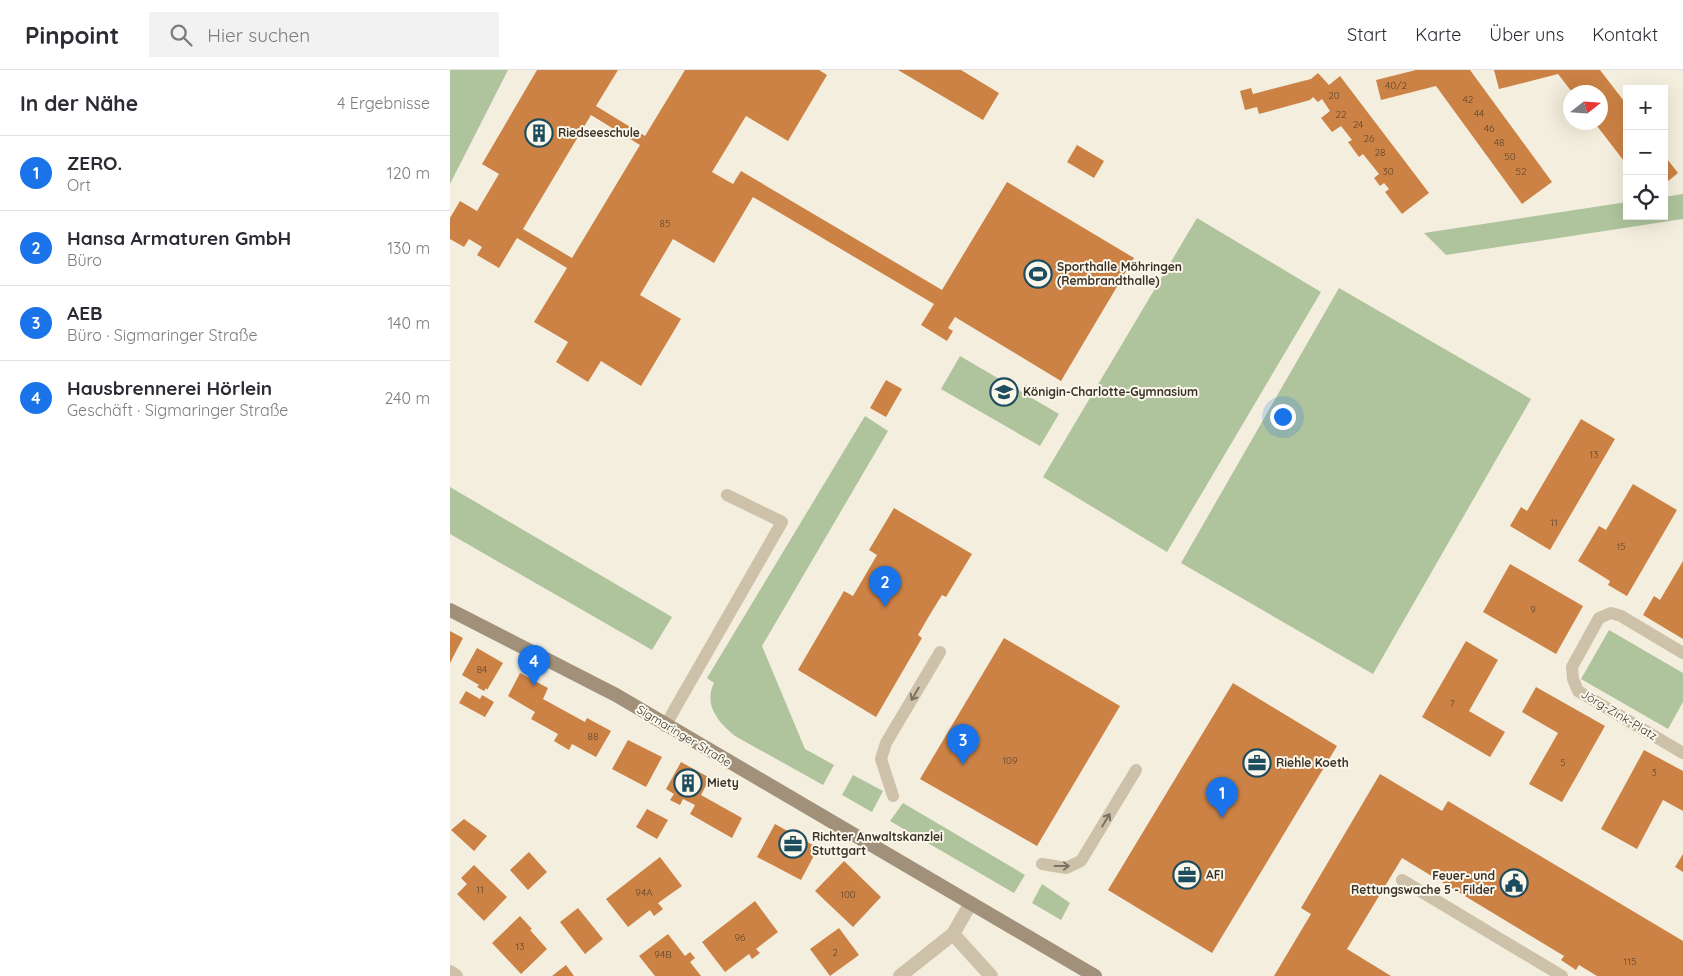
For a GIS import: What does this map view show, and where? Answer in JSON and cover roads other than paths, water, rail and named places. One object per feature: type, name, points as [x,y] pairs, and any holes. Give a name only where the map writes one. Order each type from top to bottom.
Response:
[{"type":"main road","name":"Sigmaringer Straße","points":[[450,610],[580,676],[1096,976]]},
{"type":"street","points":[[900,976],[953,934],[971,903]]},
{"type":"street","points":[[953,934],[991,976]]},
{"type":"street","points":[[450,972],[456,976]]},
{"type":"lane","points":[[665,726],[782,522],[727,495]]},
{"type":"lane","name":"Jörg-Zink-Platz","points":[[1683,653],[1621,616],[1611,613],[1600,618],[1572,667],[1572,679],[1578,691],[1683,753]]},
{"type":"lane","points":[[893,796],[881,759],[886,743],[940,652]]},
{"type":"lane","points":[[1042,864],[1066,868],[1081,862],[1136,770]]},
{"type":"lane","points":[[1402,880],[1562,976]]},
{"type":"place","name":"Riedseeschule","points":[[539,133]]},
{"type":"place","name":"Sporthalle Möhringen (Rembrandthalle)","points":[[1038,274]]},
{"type":"place","name":"Königin-Charlotte-Gymnasium","points":[[1004,392]]},
{"type":"place","name":"Hansa Armaturen GmbH","points":[[885,607]]},
{"type":"place","name":"Hausbrennerei Hörlein","points":[[534,686]]},
{"type":"place","name":"Riehle Koeth","points":[[1257,763]]},
{"type":"place","name":"AEB","points":[[963,765]]},
{"type":"place","name":"Miety","points":[[688,783]]},
{"type":"place","name":"ZERO.","points":[[1222,818]]},
{"type":"place","name":"Richter Anwaltskanzlei Stuttgart","points":[[793,844]]},
{"type":"place","name":"AFI","points":[[1187,875]]},
{"type":"place","name":"Feuer- und Rettungswache 5 - Filder","points":[[1514,883]]}]
